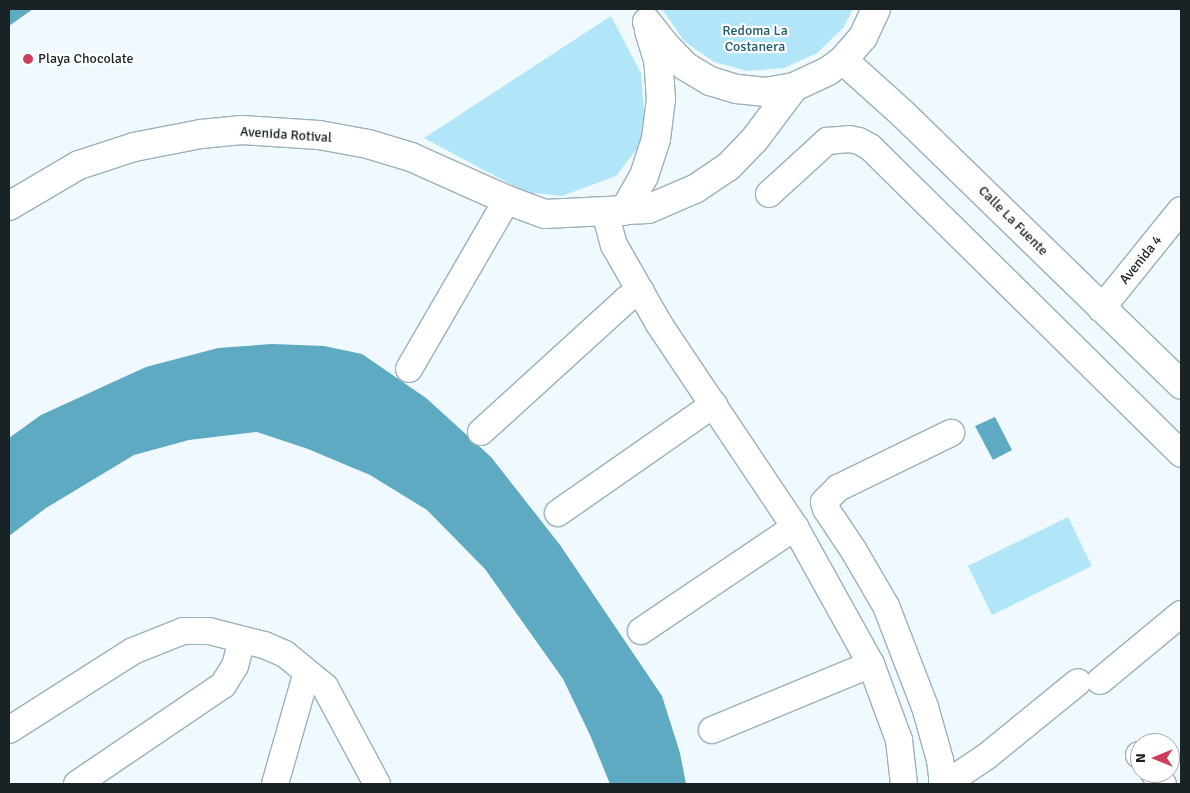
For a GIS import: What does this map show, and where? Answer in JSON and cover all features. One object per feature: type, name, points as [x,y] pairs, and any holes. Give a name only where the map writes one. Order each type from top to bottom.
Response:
[{"type":"main road","points":[[646,15],[665,46],[685,66],[710,81],[737,89],[766,92],[794,87],[812,80],[843,60],[863,37],[876,9]]},
{"type":"main road","points":[[614,211],[644,176],[656,139],[660,109],[658,60],[646,15]]},
{"type":"main road","name":"Calle La Fuente","points":[[843,60],[904,114],[1101,309],[1181,384]]},
{"type":"main road","name":"Avenida Rotival","points":[[9,206],[79,165],[88,162],[134,148],[201,134],[242,130],[319,135],[368,144],[411,157],[506,200],[545,214],[648,209],[695,188],[728,167],[755,140],[794,87]]},
{"type":"street","points":[[769,194],[827,141],[849,139],[859,141],[870,147],[1181,454]]},
{"type":"street","points":[[409,369],[506,200]]},
{"type":"street","name":"Avenida 4","points":[[1101,309],[1181,210]]},
{"type":"street","points":[[614,211],[614,245],[659,324],[795,527],[871,664],[899,740],[904,784]]},
{"type":"street","points":[[481,432],[627,298],[641,292]]},
{"type":"street","points":[[558,513],[714,404]]},
{"type":"street","points":[[951,433],[838,488],[824,502],[826,509],[854,551],[886,606],[925,707],[940,760],[942,782],[956,777],[987,756],[1181,614]]},
{"type":"street","points":[[641,631],[795,527]]},
{"type":"street","points":[[9,730],[133,651],[183,631],[209,631],[264,645],[285,654],[325,687],[377,784]]},
{"type":"street","points":[[77,784],[223,685],[235,666],[242,640]]},
{"type":"street","points":[[712,730],[871,664]]},
{"type":"street","points":[[276,784],[307,672]]},
{"type":"green space","name":"Redoma La Costanera","points":[[662,9],[853,9],[843,28],[817,53],[784,68],[748,71],[714,62],[684,41]]},
{"type":"green space","points":[[611,16],[641,73],[646,137],[616,176],[562,196],[525,192],[424,138]]},
{"type":"green space","points":[[1068,517],[1092,566],[992,615],[968,566]]},
{"type":"shaded area","points":[[9,9],[33,9],[9,26]]},
{"type":"shaded area","points":[[272,344],[324,346],[362,354],[426,398],[491,457],[560,545],[662,696],[680,753],[686,784],[610,784],[590,735],[563,679],[485,569],[427,510],[370,475],[308,449],[257,432],[189,440],[134,455],[46,508],[9,536],[9,438],[41,415],[146,367],[218,348]]},
{"type":"shaded area","points":[[995,417],[1012,450],[993,460],[975,426]]},
{"type":"place","name":"Playa Chocolate","points":[[28,59]]}]
